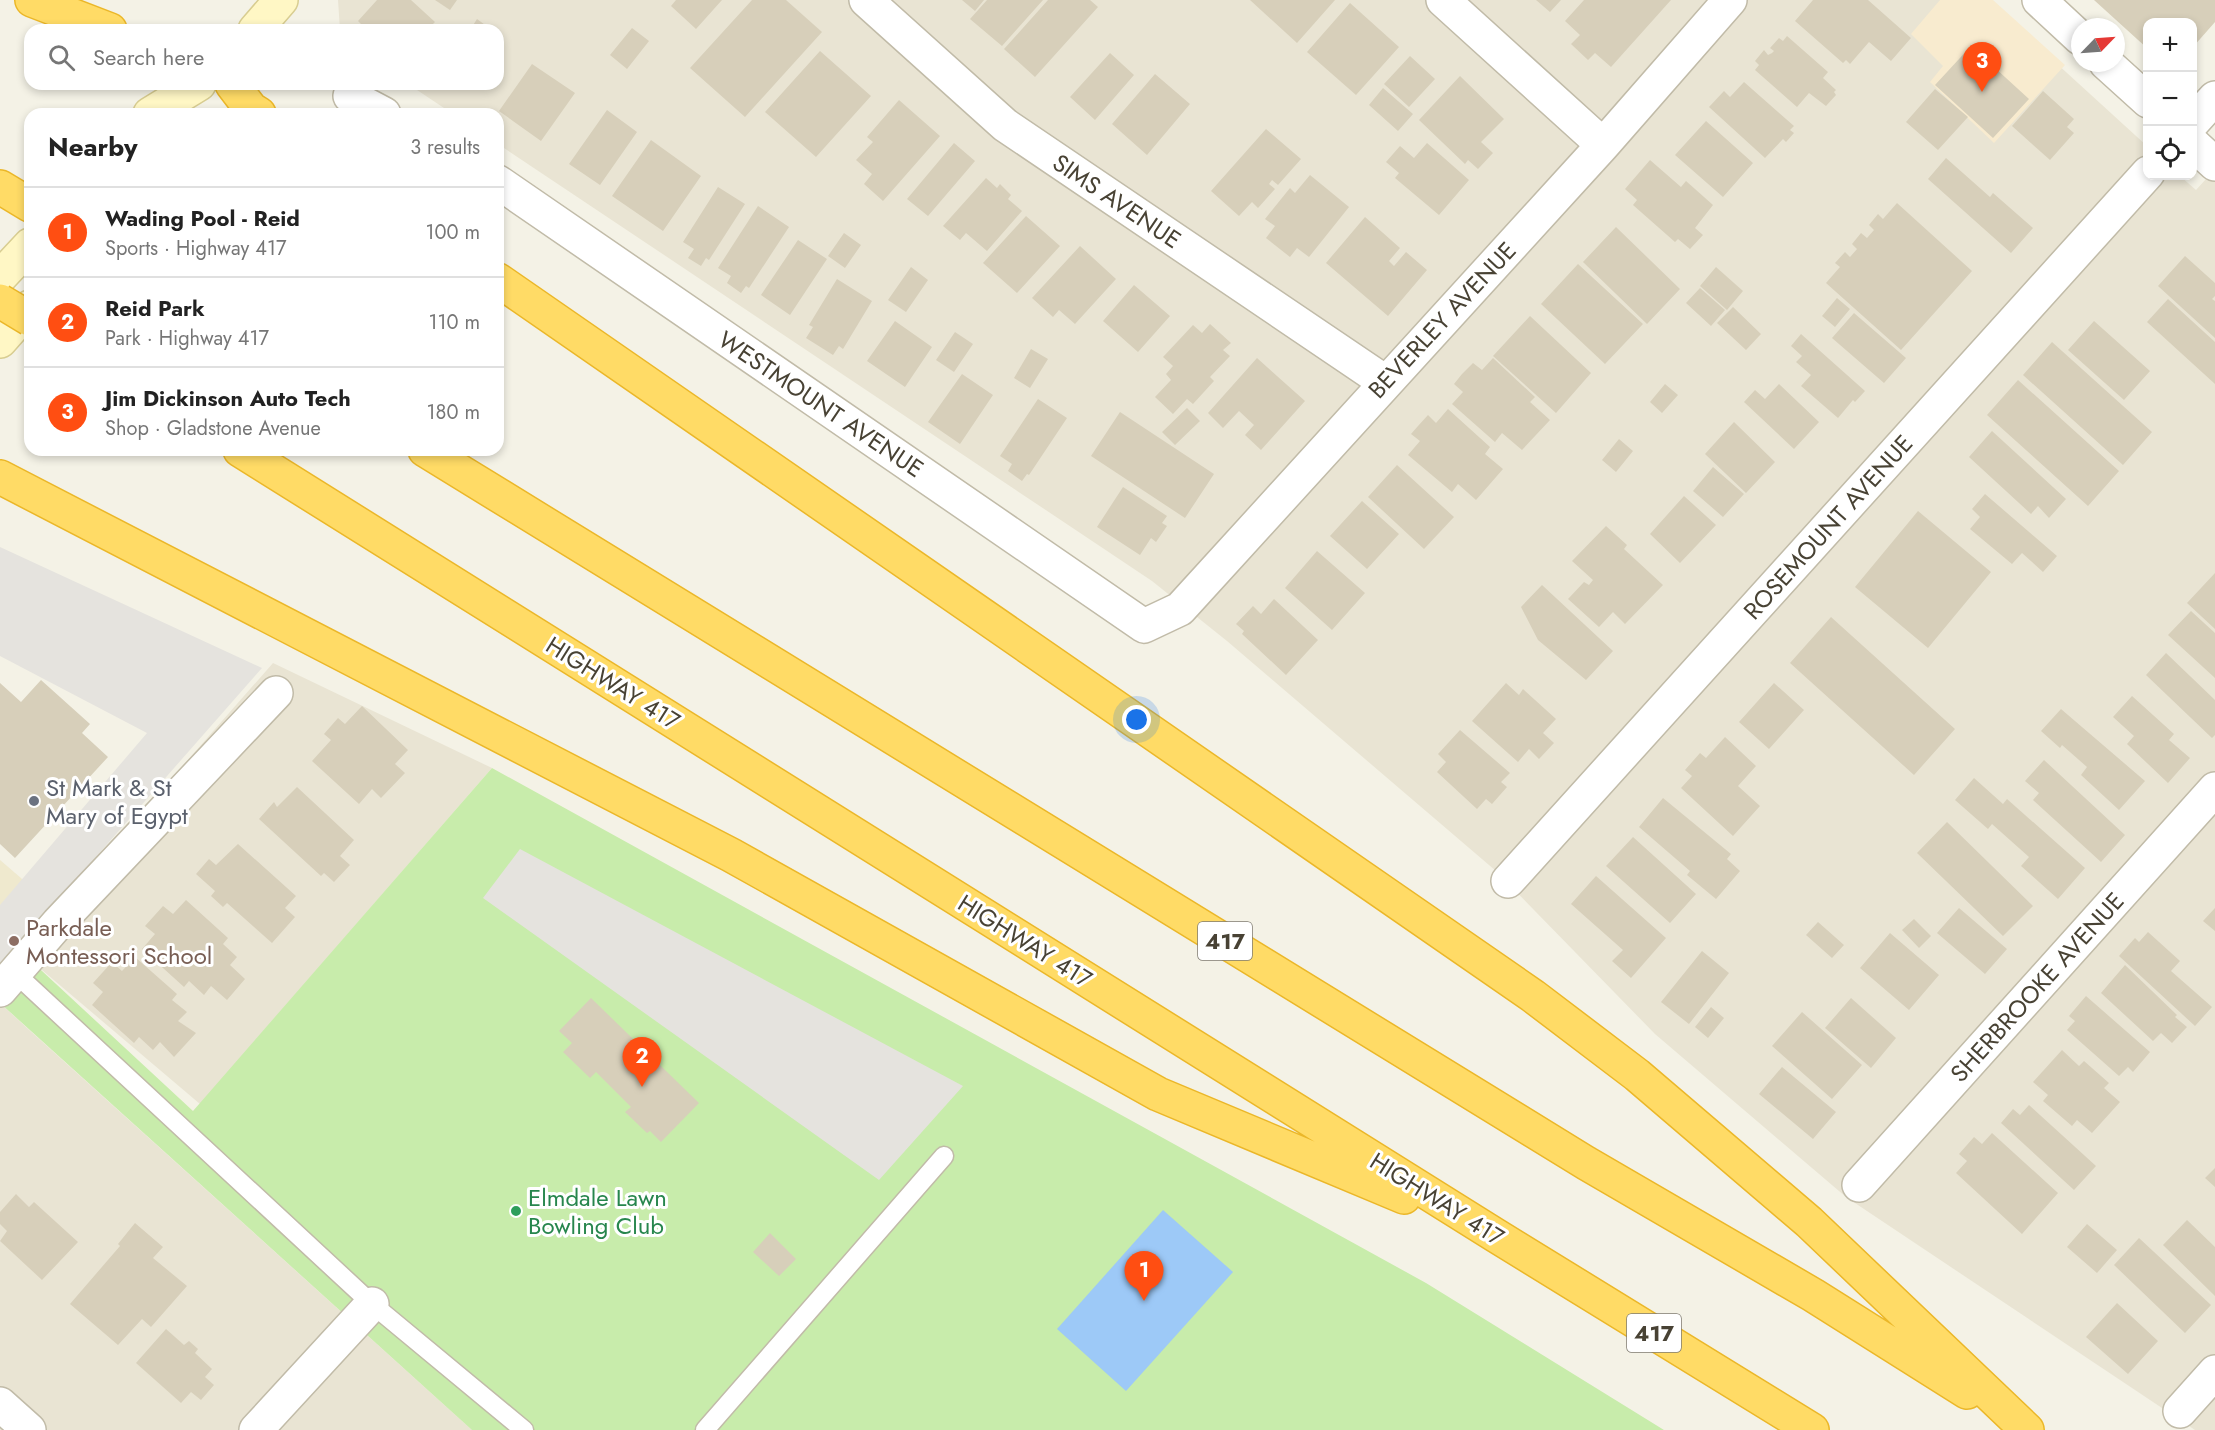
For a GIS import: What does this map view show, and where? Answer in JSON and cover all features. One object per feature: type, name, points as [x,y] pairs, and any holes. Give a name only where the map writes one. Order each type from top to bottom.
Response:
[{"type":"highway","points":[[32,0],[94,24]]},
{"type":"highway","points":[[237,90],[254,108]]},
{"type":"highway","points":[[504,284],[1543,1004],[1637,1075],[1809,1222],[2027,1430]]},
{"type":"highway","points":[[0,301],[24,315]]},
{"type":"highway","name":"HIGHWAY 417","points":[[250,456],[1495,1235],[1812,1430]]},
{"type":"highway","name":"417","points":[[435,456],[1576,1156],[1813,1295],[2027,1430]]},
{"type":"highway","points":[[0,477],[731,855],[1158,1094],[1495,1235]]},
{"type":"main road","points":[[260,24],[281,0]]},
{"type":"main road","points":[[160,108],[189,90]]},
{"type":"main road","points":[[200,108],[210,90]]},
{"type":"main road","points":[[0,277],[24,251]]},
{"type":"main road","points":[[0,340],[24,314]]},
{"type":"street","name":"SIMS AVENUE","points":[[866,0],[1005,125],[1385,382]]},
{"type":"street","points":[[1443,0],[1603,145]]},
{"type":"street","name":"BEVERLEY AVENUE","points":[[1143,626],[1180,609],[1603,145],[1730,0]]},
{"type":"street","points":[[2039,0],[2071,30]]},
{"type":"street","points":[[2116,72],[2143,96]]},
{"type":"street","points":[[350,96],[373,108]]},
{"type":"street","points":[[2197,118],[2215,98]]},
{"type":"street","points":[[2197,147],[2215,164]]},
{"type":"street","name":"ROSEMOUNT AVENUE","points":[[1508,881],[2143,179]]},
{"type":"street","name":"WESTMOUNT AVENUE","points":[[504,186],[1143,626]]},
{"type":"street","points":[[7,982],[58,923],[276,693]]},
{"type":"street","name":"SHERBROOKE AVENUE","points":[[1859,1185],[2215,789]]},
{"type":"street","points":[[256,1430],[372,1304]]},
{"type":"street","points":[[2180,1411],[2215,1372]]},
{"type":"street","points":[[0,1404],[29,1430]]},
{"type":"lane","points":[[7,982],[372,1304],[524,1430]]},
{"type":"lane","points":[[705,1430],[944,1156]]},
{"type":"shaded area","points":[[338,0],[1987,0],[2143,142],[2143,180],[2185,180],[2196,190],[2215,169],[2215,1430],[2195,1430],[1846,1197],[1655,1034],[1496,871],[1227,641],[1152,581],[504,148],[504,108],[444,108],[417,90],[504,90],[504,24],[340,24]]},
{"type":"shaded area","points":[[1940,0],[1993,0],[2065,65],[1994,143],[1930,82],[1943,66],[1911,34]]},
{"type":"shaded area","points":[[0,547],[262,668],[0,966],[0,905],[147,733],[0,656]]},
{"type":"shaded area","points":[[273,663],[492,768],[200,1104],[29,959],[57,909]]},
{"type":"shaded area","points":[[520,849],[963,1086],[879,1180],[483,898]]},
{"type":"shaded area","name":"Parkdale Montessori School","points":[[0,860],[57,909],[0,972]]},
{"type":"shaded area","points":[[0,1003],[27,1028],[472,1430],[0,1430]]},
{"type":"green space","points":[[492,768],[1426,1283],[1664,1430],[472,1430],[0,1003],[28,958],[193,1111]]},
{"type":"water","points":[[1163,1210],[1233,1272],[1126,1391],[1057,1329]]},
{"type":"building","points":[[377,0],[411,0],[435,22],[433,24],[361,24],[358,21]]},
{"type":"building","points":[[435,0],[457,0],[450,10]]},
{"type":"building","points":[[676,0],[722,0],[696,29],[671,6]]},
{"type":"building","points":[[752,0],[786,0],[822,32],[745,117],[690,68]]},
{"type":"building","points":[[962,0],[984,0],[975,11]]},
{"type":"building","points":[[987,0],[1043,0],[1002,46],[970,19]]},
{"type":"building","points":[[1048,0],[1090,0],[1098,7],[1035,77],[1004,49]]},
{"type":"building","points":[[1250,0],[1335,0],[1297,43]]},
{"type":"building","points":[[1536,0],[1561,0],[1550,12]]},
{"type":"building","points":[[1584,0],[1671,0],[1611,67],[1595,53],[1588,60],[1571,44],[1580,35],[1565,21]]},
{"type":"building","points":[[1813,0],[1868,0],[1911,38],[1891,61],[1869,42],[1850,64],[1846,60],[1843,63],[1795,21]]},
{"type":"building","points":[[2094,0],[2215,0],[2215,22],[2197,42],[2197,18],[2143,18],[2143,44],[2125,28],[2125,18],[2114,18]]},
{"type":"building","points":[[1350,3],[1399,47],[1356,95],[1307,52]]},
{"type":"building","points":[[477,19],[484,24],[474,24]]},
{"type":"building","points":[[632,28],[649,41],[627,69],[610,55]]},
{"type":"building","points":[[1787,36],[1828,72],[1823,78],[1836,90],[1834,92],[1836,95],[1826,106],[1809,93],[1797,107],[1755,70],[1759,65],[1755,61],[1764,50],[1768,55],[1772,53],[1774,51],[1770,48],[1779,38],[1783,41]]},
{"type":"building","points":[[1971,46],[2029,99],[1993,138],[1935,85]]},
{"type":"building","points":[[820,51],[871,96],[816,157],[765,112]]},
{"type":"building","points":[[1110,53],[1134,75],[1095,120],[1070,97]]},
{"type":"building","points":[[1410,56],[1435,79],[1409,107],[1384,84]]},
{"type":"building","points":[[532,64],[575,93],[541,141],[504,115],[504,108],[501,108]]},
{"type":"building","points":[[1155,74],[1190,104],[1147,155],[1112,124]]},
{"type":"building","points":[[1460,76],[1504,119],[1481,142],[1493,153],[1478,169],[1468,160],[1465,164],[1419,120]]},
{"type":"building","points":[[1744,82],[1794,126],[1790,130],[1794,133],[1786,142],[1783,139],[1765,158],[1709,107],[1724,91],[1730,97]]},
{"type":"building","points":[[1383,88],[1413,114],[1398,131],[1369,105]]},
{"type":"building","points":[[1935,89],[1968,117],[1938,150],[1906,122]]},
{"type":"building","points":[[2043,91],[2074,119],[2067,127],[2074,133],[2050,160],[2012,126]]},
{"type":"building","points":[[899,100],[940,136],[883,201],[864,184],[872,174],[856,160],[873,142],[867,137]]},
{"type":"building","points":[[607,110],[637,132],[600,185],[569,164]]},
{"type":"building","points":[[1706,121],[1753,163],[1723,197],[1675,155]]},
{"type":"building","points":[[1266,129],[1301,159],[1278,185],[1272,180],[1269,184],[1275,189],[1258,208],[1252,202],[1239,216],[1211,191]]},
{"type":"building","points":[[651,140],[701,176],[663,231],[612,196]]},
{"type":"building","points":[[954,143],[975,161],[928,216],[907,199]]},
{"type":"building","points":[[1427,143],[1469,180],[1439,215],[1395,178],[1399,173],[1386,162],[1400,146],[1414,158]]},
{"type":"building","points":[[1946,158],[1990,197],[1993,193],[2033,228],[2011,253],[1928,179]]},
{"type":"building","points":[[1650,160],[1681,187],[1686,181],[1713,205],[1695,228],[1703,235],[1690,249],[1678,239],[1675,242],[1633,205],[1637,200],[1625,189]]},
{"type":"building","points":[[1310,175],[1349,207],[1309,257],[1297,248],[1290,257],[1266,238],[1275,226],[1265,219],[1290,188],[1295,193]]},
{"type":"building","points":[[986,178],[997,188],[1000,184],[1011,195],[1008,199],[1022,211],[987,251],[966,233],[960,240],[943,226]]},
{"type":"building","points":[[718,187],[745,204],[709,260],[706,258],[701,266],[688,258],[694,249],[683,242]]},
{"type":"building","points":[[1897,203],[1972,271],[1901,350],[1826,283],[1840,267],[1835,263],[1845,252],[1850,257],[1857,249],[1852,244],[1861,233],[1867,238],[1874,230],[1869,225],[1878,214],[1883,219]]},
{"type":"building","points":[[758,206],[789,227],[749,288],[746,286],[741,293],[727,283],[731,276],[718,268]]},
{"type":"building","points":[[1026,216],[1060,246],[1017,293],[983,263]]},
{"type":"building","points":[[1365,217],[1400,248],[1389,261],[1394,266],[1406,252],[1427,270],[1388,316],[1326,263]]},
{"type":"building","points":[[1616,227],[1680,289],[1647,324],[1583,262]]},
{"type":"building","points":[[844,233],[861,245],[845,268],[828,256]]},
{"type":"building","points":[[798,240],[827,259],[790,315],[761,295]]},
{"type":"building","points":[[1080,246],[1116,279],[1075,324],[1059,310],[1053,317],[1032,298]]},
{"type":"building","points":[[2185,256],[2215,283],[2215,296],[2212,299],[2215,301],[2215,338],[2158,286]]},
{"type":"building","points":[[1578,264],[1643,324],[1605,364],[1541,304]]},
{"type":"building","points":[[911,267],[928,280],[906,312],[888,300]]},
{"type":"building","points":[[1716,267],[1743,291],[1727,310],[1700,286]]},
{"type":"building","points":[[837,279],[872,301],[843,349],[839,346],[833,355],[806,338],[813,327],[809,325]]},
{"type":"building","points":[[1134,285],[1170,316],[1138,352],[1103,321]]},
{"type":"building","points":[[1700,288],[1725,310],[1711,326],[1686,303]]},
{"type":"building","points":[[1837,298],[1850,309],[1835,327],[1822,316]]},
{"type":"building","points":[[2168,299],[2215,342],[2215,384],[2147,322]]},
{"type":"building","points":[[1733,307],[1761,334],[1746,350],[1717,323]]},
{"type":"building","points":[[1854,313],[1906,358],[1884,383],[1832,338]]},
{"type":"building","points":[[1530,316],[1591,373],[1556,413],[1493,356]]},
{"type":"building","points":[[895,321],[932,347],[905,387],[867,361]]},
{"type":"building","points":[[2094,321],[2150,371],[2124,400],[2068,350]]},
{"type":"building","points":[[1210,324],[1231,343],[1223,350],[1230,356],[1210,377],[1214,381],[1193,404],[1187,399],[1173,414],[1155,397],[1171,380],[1166,374],[1173,366],[1163,357],[1193,325],[1202,333]]},
{"type":"building","points":[[955,332],[973,344],[954,372],[936,360]]},
{"type":"building","points":[[1801,334],[1865,391],[1855,402],[1853,400],[1838,418],[1801,386],[1811,375],[1796,362],[1802,356],[1791,346]]},
{"type":"building","points":[[2052,342],[2152,432],[2123,465],[2023,375]]},
{"type":"building","points":[[1031,349],[1048,359],[1030,388],[1014,378]]},
{"type":"building","points":[[1257,358],[1305,401],[1261,450],[1245,435],[1254,425],[1239,411],[1223,428],[1208,413]]},
{"type":"building","points":[[1493,358],[1535,397],[1530,402],[1550,420],[1522,450],[1502,433],[1495,442],[1452,404],[1463,392],[1454,384],[1462,374],[1473,363],[1482,370]]},
{"type":"building","points":[[962,374],[993,395],[960,444],[928,422]]},
{"type":"building","points":[[2018,380],[2119,471],[2088,506],[1987,415]]},
{"type":"building","points":[[1665,384],[1678,395],[1662,413],[1650,402]]},
{"type":"building","points":[[1779,384],[1819,422],[1794,449],[1744,402],[1755,390],[1765,399]]},
{"type":"building","points":[[1038,399],[1067,418],[1029,475],[1027,474],[1022,481],[1008,471],[1012,464],[1000,456]]},
{"type":"building","points":[[1187,408],[1200,421],[1175,445],[1162,432]]},
{"type":"building","points":[[1448,409],[1490,447],[1485,454],[1503,469],[1476,500],[1458,484],[1452,492],[1408,455],[1420,441],[1411,434],[1428,415],[1436,423]]},
{"type":"building","points":[[1120,412],[1214,474],[1185,518],[1091,456]]},
{"type":"building","points":[[1734,422],[1775,462],[1746,493],[1705,454]]},
{"type":"building","points":[[1992,431],[2066,499],[2049,518],[2038,506],[2031,514],[1969,457]]},
{"type":"building","points":[[1619,439],[1633,451],[1616,472],[1602,460]]},
{"type":"building","points":[[1397,465],[1454,517],[1424,549],[1368,497]]},
{"type":"building","points":[[1713,467],[1744,494],[1723,517],[1693,491]]},
{"type":"building","points":[[1123,487],[1167,516],[1162,523],[1167,526],[1156,542],[1151,538],[1140,555],[1097,527]]},
{"type":"building","points":[[1985,494],[2057,556],[2043,572],[2022,553],[2012,564],[1970,529],[1980,517],[1972,509]]},
{"type":"building","points":[[1684,496],[1716,525],[1680,563],[1650,534]]},
{"type":"building","points":[[1362,501],[1399,534],[1367,569],[1330,536]]},
{"type":"building","points":[[1918,511],[1991,572],[1928,648],[1855,587]]},
{"type":"building","points":[[1606,526],[1627,545],[1624,549],[1663,585],[1625,624],[1613,612],[1599,627],[1568,599],[1584,582],[1589,585],[1593,580],[1572,561]]},
{"type":"building","points":[[1317,551],[1365,593],[1332,630],[1285,588]]},
{"type":"building","points":[[2215,573],[2215,629],[2187,603]]},
{"type":"building","points":[[1542,585],[1613,651],[1586,680],[1538,640],[1521,607]]},
{"type":"building","points":[[1274,599],[1318,640],[1286,675],[1242,634],[1244,631],[1236,624],[1253,606],[1261,614]]},
{"type":"building","points":[[2191,611],[2215,633],[2215,678],[2168,635]]},
{"type":"building","points":[[1831,617],[1955,729],[1914,775],[1790,663]]},
{"type":"building","points":[[2166,653],[2215,700],[2215,735],[2212,738],[2146,675]]},
{"type":"building","name":"St Mark & St Mary of Egypt","points":[[41,680],[90,724],[82,733],[108,757],[15,858],[0,844],[0,683],[21,702]]},
{"type":"building","points":[[1506,683],[1519,695],[1523,689],[1556,719],[1543,733],[1554,743],[1539,759],[1529,749],[1518,762],[1472,721]]},
{"type":"building","points":[[1774,683],[1804,710],[1769,749],[1739,722]]},
{"type":"building","points":[[2132,696],[2174,734],[2169,740],[2190,758],[2168,783],[2127,744],[2134,736],[2113,717]]},
{"type":"building","points":[[362,706],[408,750],[395,764],[405,773],[381,798],[372,789],[359,804],[312,761],[331,740],[324,734],[338,718],[345,724]]},
{"type":"building","points":[[2061,709],[2145,781],[2119,810],[2081,775],[2087,767],[2062,745],[2060,748],[2041,731]]},
{"type":"building","points":[[1460,730],[1510,773],[1501,782],[1507,787],[1492,804],[1486,799],[1477,809],[1437,772],[1446,762],[1438,754]]},
{"type":"building","points":[[1725,737],[1756,766],[1738,786],[1760,806],[1733,836],[1681,788],[1692,776],[1685,770],[1700,753],[1706,758]]},
{"type":"building","points":[[2044,760],[2125,835],[2101,862],[2033,800],[2039,793],[2025,781]]},
{"type":"building","points":[[1974,778],[2003,804],[2007,799],[2085,868],[2058,899],[2021,866],[2029,857],[1992,824],[1988,829],[1955,800]]},
{"type":"building","points":[[297,787],[354,840],[340,856],[350,865],[334,882],[324,873],[321,876],[259,819],[274,802],[277,807]]},
{"type":"building","points":[[1663,798],[1731,854],[1727,859],[1740,871],[1716,899],[1687,875],[1690,871],[1639,827]]},
{"type":"building","points":[[1947,822],[2033,906],[2003,936],[1917,853]]},
{"type":"building","points":[[1633,837],[1696,894],[1670,923],[1606,866]]},
{"type":"building","points":[[238,844],[296,896],[285,908],[295,917],[272,943],[227,903],[223,907],[211,896],[215,891],[196,874],[209,859],[216,865]]},
{"type":"building","points":[[1596,876],[1666,938],[1631,978],[1612,961],[1623,950],[1571,904]]},
{"type":"building","points":[[186,900],[228,938],[223,944],[237,957],[230,965],[245,979],[227,1000],[211,986],[204,995],[189,981],[184,987],[142,949],[155,934],[145,926],[163,906],[173,914]]},
{"type":"building","points":[[1959,908],[2007,949],[1985,974],[1937,933]]},
{"type":"building","points":[[2215,908],[2215,931],[2203,921]]},
{"type":"building","points":[[1914,919],[1931,936],[1919,948],[1902,930]]},
{"type":"building","points":[[1818,922],[1844,945],[1832,958],[1806,935]]},
{"type":"building","points":[[2148,932],[2180,961],[2171,971],[2212,1007],[2195,1026],[2119,956],[2135,938],[2139,942]]},
{"type":"building","points":[[1890,933],[1939,975],[1909,1010],[1860,968]]},
{"type":"building","points":[[1702,951],[1729,973],[1689,1024],[1661,1002]]},
{"type":"building","points":[[135,957],[177,994],[172,1000],[187,1012],[178,1021],[196,1033],[174,1057],[160,1042],[153,1050],[139,1037],[134,1043],[92,1005],[103,992],[93,983],[112,962],[122,971]]},
{"type":"building","points":[[2125,965],[2187,1027],[2172,1043],[2161,1033],[2153,1041],[2101,993]]},
{"type":"building","points":[[2086,996],[2150,1052],[2133,1072],[2128,1067],[2119,1076],[2067,1030],[2075,1021],[2069,1016]]},
{"type":"building","name":"Elmdale Lawn Bowling Club","points":[[591,998],[699,1103],[661,1142],[650,1131],[647,1133],[625,1112],[631,1107],[596,1072],[590,1078],[563,1052],[572,1043],[559,1031]]},
{"type":"building","points":[[1851,998],[1896,1038],[1871,1068],[1825,1028]]},
{"type":"building","points":[[1711,1007],[1724,1018],[1708,1038],[1695,1027]]},
{"type":"building","points":[[1802,1012],[1862,1065],[1832,1099],[1772,1046]]},
{"type":"building","points":[[2062,1050],[2079,1066],[2084,1061],[2109,1083],[2104,1088],[2120,1102],[2092,1133],[2077,1120],[2072,1126],[2043,1101],[2048,1095],[2033,1082]]},
{"type":"building","points":[[1782,1067],[1836,1112],[1813,1139],[1759,1094]]},
{"type":"building","points":[[2029,1105],[2096,1166],[2074,1190],[2001,1123],[2013,1109],[2020,1115]]},
{"type":"building","points":[[1992,1133],[2058,1193],[2022,1234],[1956,1173],[1967,1161],[1959,1154],[1974,1137],[1982,1144]]},
{"type":"building","points":[[2215,1168],[2215,1187],[2205,1178]]},
{"type":"building","points":[[16,1194],[29,1207],[34,1202],[78,1242],[42,1280],[0,1241],[7,1231],[0,1224],[0,1212]]},
{"type":"building","points":[[2187,1220],[2215,1247],[2215,1296],[2163,1245]]},
{"type":"building","points":[[135,1223],[163,1247],[153,1258],[187,1286],[151,1327],[142,1319],[118,1345],[70,1304],[120,1246],[118,1244]]},
{"type":"building","points":[[2087,1224],[2117,1250],[2097,1273],[2067,1247]]},
{"type":"building","points":[[770,1233],[796,1259],[779,1276],[753,1252]]},
{"type":"building","points":[[2139,1238],[2211,1305],[2185,1333],[2114,1265]]},
{"type":"building","points":[[2117,1303],[2158,1341],[2128,1374],[2086,1337]]},
{"type":"building","points":[[166,1329],[184,1345],[189,1341],[198,1349],[195,1353],[212,1369],[205,1377],[214,1385],[201,1400],[191,1392],[181,1403],[136,1363]]},
{"type":"place","name":"Jim Dickinson Auto Tech","points":[[1982,92]]},
{"type":"place","name":"St Mark & St Mary of Egypt","points":[[34,801]]},
{"type":"place","name":"Parkdale Montessori School","points":[[14,941]]},
{"type":"place","name":"Reid Park","points":[[642,1087]]},
{"type":"place","name":"Elmdale Lawn Bowling Club","points":[[516,1211]]},
{"type":"place","name":"Wading Pool - Reid","points":[[1144,1301]]}]
